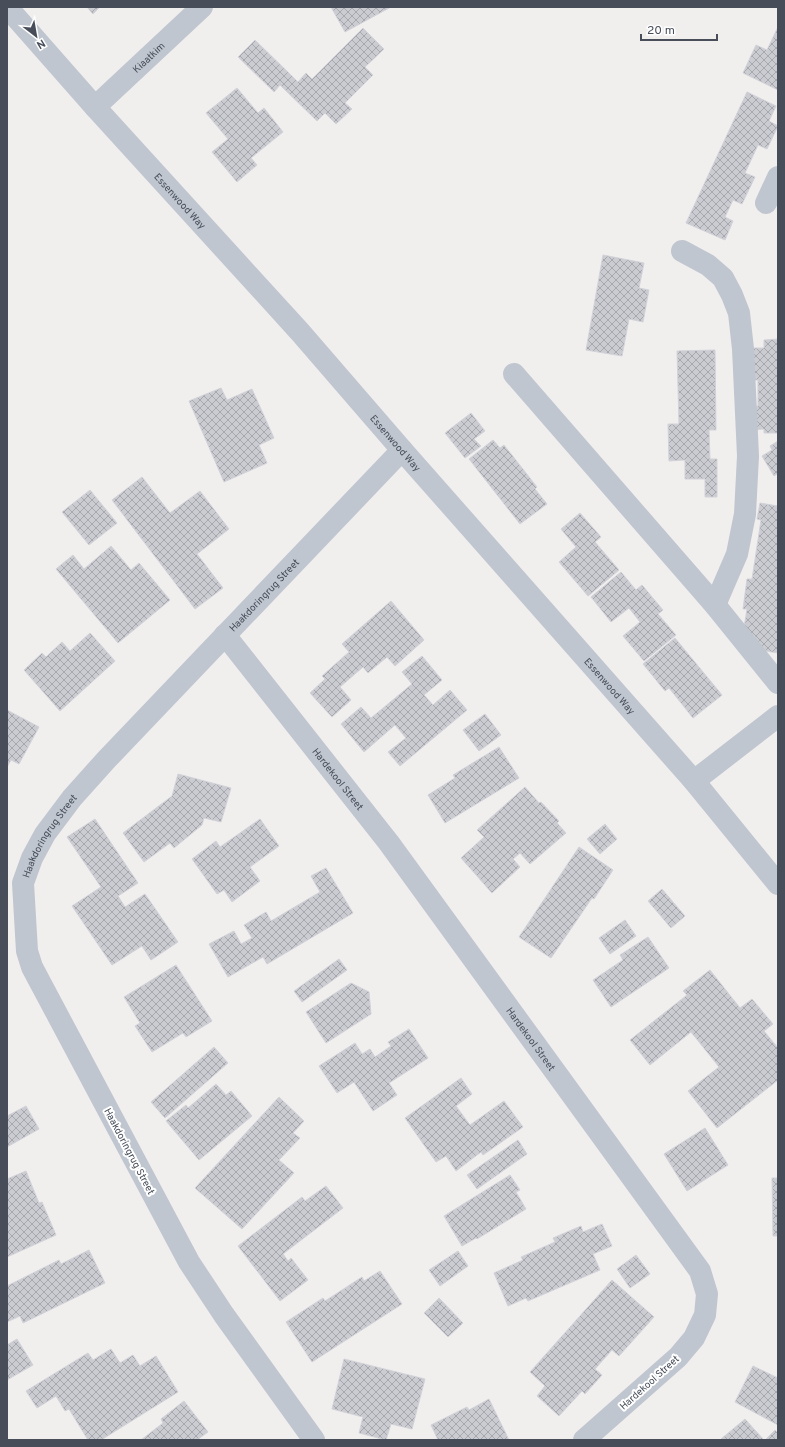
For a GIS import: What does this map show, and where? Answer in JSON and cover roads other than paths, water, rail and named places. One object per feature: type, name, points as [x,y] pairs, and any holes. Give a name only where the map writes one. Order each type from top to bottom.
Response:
[{"type":"street","name":"Essenwood Way","points":[[7,7],[95,107],[300,332],[402,450],[694,780],[778,884]]},
{"type":"street","name":"Kiaatkim","points":[[95,107],[202,7]]},
{"type":"street","points":[[766,203],[778,178]]},
{"type":"street","points":[[682,251],[708,265],[723,278],[739,313],[743,349],[748,456],[745,514],[737,554],[715,605]]},
{"type":"street","points":[[514,374],[715,605],[778,683]]},
{"type":"street","name":"Haakdoringrug Street","points":[[314,1440],[224,1315],[189,1262],[32,967],[27,951],[23,882],[32,858],[45,834],[72,798],[107,759],[402,450]]},
{"type":"street","name":"Hardekool Street","points":[[225,635],[389,843],[700,1271],[707,1294],[705,1315],[694,1338],[678,1357],[584,1440]]},
{"type":"street","points":[[694,780],[778,716]]}]
